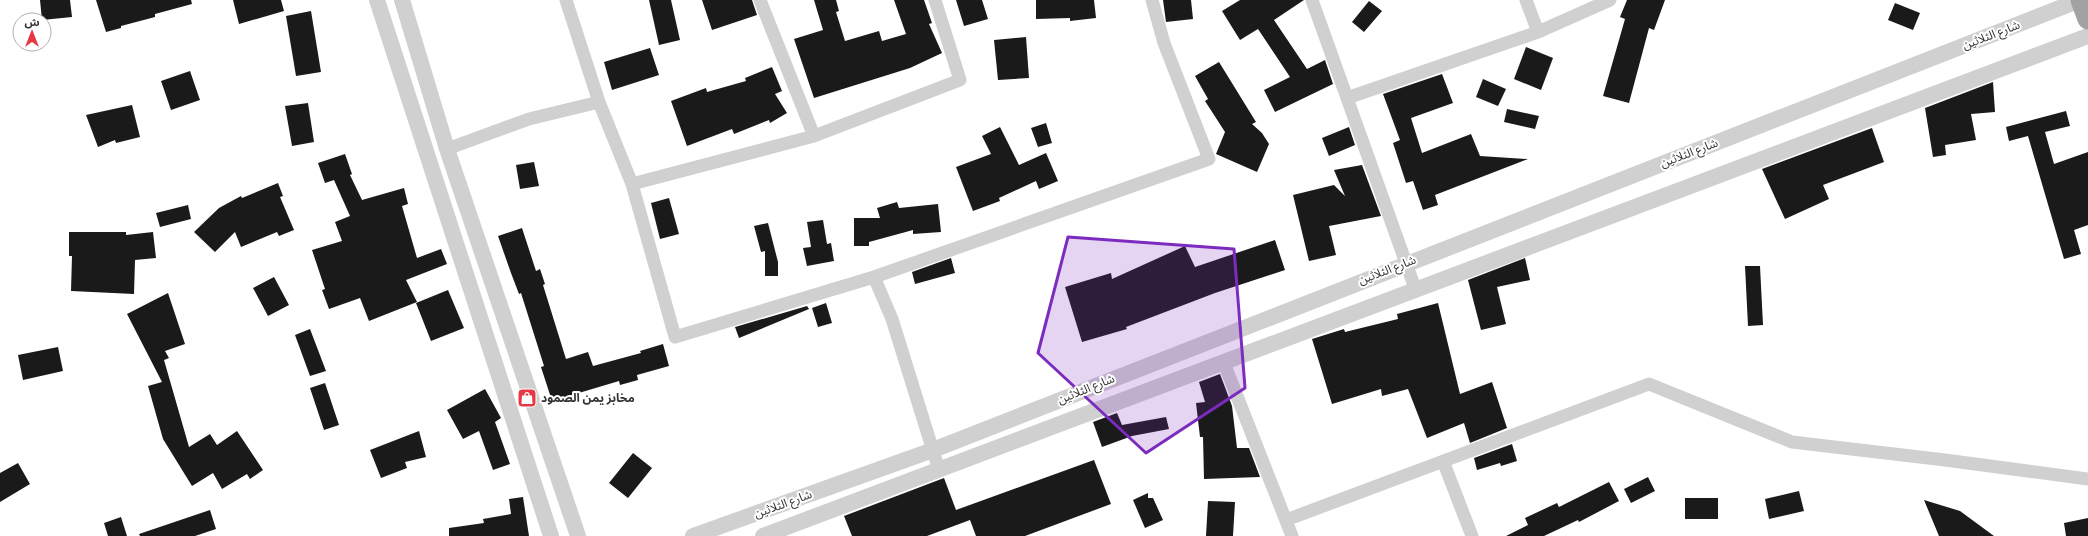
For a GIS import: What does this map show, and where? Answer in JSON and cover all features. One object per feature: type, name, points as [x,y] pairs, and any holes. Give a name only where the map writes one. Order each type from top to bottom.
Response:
[{"type":"highway","points":[[2080,0],[2088,19]]},
{"type":"street","points":[[377,0],[551,536]]},
{"type":"street","points":[[402,0],[447,149],[578,536]]},
{"type":"street","points":[[566,0],[599,102],[632,184],[675,337],[874,277],[1209,159],[1164,43],[1152,0]]},
{"type":"street","points":[[760,0],[814,136]]},
{"type":"street","points":[[632,184],[814,136],[960,80],[935,0]]},
{"type":"street","points":[[1312,0],[1416,291]]},
{"type":"street","points":[[1526,0],[1538,32]]},
{"type":"street","points":[[1347,98],[1538,32],[1610,0]]},
{"type":"street","name":"شارع الثلاثين","points":[[693,536],[933,450],[1405,263],[2080,0]]},
{"type":"street","name":"شارع الثلاثين","points":[[763,536],[1416,291],[2088,36]]},
{"type":"street","points":[[447,149],[529,119],[599,102]]},
{"type":"street","points":[[874,277],[892,319],[939,470]]},
{"type":"street","points":[[1224,363],[1292,536]]},
{"type":"street","points":[[1286,520],[1649,384],[1792,442],[1945,460],[2088,480]]},
{"type":"street","points":[[1443,461],[1472,536]]},
{"type":"highlighted area","points":[[1068,237],[1234,249],[1245,388],[1146,453],[1038,353]]},
{"type":"building","points":[[40,0],[70,0],[72,17],[52,19],[52,12],[41,12]]},
{"type":"building","points":[[96,0],[191,0],[192,4],[155,14],[155,17],[121,26],[121,28],[106,32]]},
{"type":"building","points":[[233,0],[281,0],[284,11],[239,24]]},
{"type":"building","points":[[649,0],[671,0],[680,40],[659,45]]},
{"type":"building","points":[[702,0],[752,0],[757,15],[712,30]]},
{"type":"building","points":[[814,0],[836,0],[839,11],[836,12],[845,41],[879,31],[882,41],[906,34],[894,0],[924,0],[932,23],[929,24],[942,53],[910,68],[814,98],[794,39],[823,30]]},
{"type":"building","points":[[956,0],[982,0],[988,19],[964,26]]},
{"type":"building","points":[[1036,0],[1094,0],[1096,18],[1070,21],[1070,18],[1036,19]]},
{"type":"building","points":[[1163,0],[1191,0],[1193,19],[1166,22]]},
{"type":"building","points":[[1240,0],[1304,0],[1274,20],[1307,69],[1325,60],[1333,84],[1275,112],[1264,90],[1290,77],[1258,29],[1240,40],[1222,11]]},
{"type":"building","points":[[1627,0],[1665,0],[1654,30],[1649,28],[1629,103],[1603,96],[1625,19],[1620,17]]},
{"type":"building","points":[[1369,1],[1382,11],[1364,32],[1352,22]]},
{"type":"building","points":[[1895,3],[1920,13],[1913,30],[1888,20]]},
{"type":"building","points":[[311,11],[321,72],[296,76],[286,16]]},
{"type":"building","points":[[1026,37],[1029,78],[998,80],[994,40]]},
{"type":"building","points":[[1526,47],[1553,58],[1541,90],[1514,79]]},
{"type":"building","points":[[650,48],[659,75],[612,90],[604,62]]},
{"type":"building","points":[[1219,62],[1256,122],[1252,124],[1262,133],[1269,144],[1257,172],[1216,154],[1225,132],[1205,101],[1208,99],[1195,76]]},
{"type":"building","points":[[772,67],[782,91],[775,94],[787,113],[770,123],[769,120],[734,134],[732,129],[687,146],[671,101],[706,88],[707,92],[746,81],[745,78]]},
{"type":"building","points":[[190,71],[200,100],[171,110],[161,81]]},
{"type":"building","points":[[1442,74],[1453,103],[1411,118],[1422,153],[1471,134],[1480,156],[1528,159],[1435,195],[1438,205],[1423,210],[1413,181],[1406,183],[1393,143],[1400,140],[1383,94]]},
{"type":"building","points":[[1483,79],[1506,89],[1498,106],[1476,97]]},
{"type":"building","points":[[1993,82],[1995,112],[1971,114],[1976,140],[1945,145],[1946,155],[1933,157],[1925,108]]},
{"type":"building","points":[[308,103],[314,142],[292,146],[285,106]]},
{"type":"building","points":[[132,105],[140,137],[116,143],[115,140],[98,147],[86,115]]},
{"type":"building","points":[[1507,109],[1539,116],[1535,129],[1504,122]]},
{"type":"building","points":[[2066,111],[2070,126],[2045,132],[2054,164],[2088,152],[2088,225],[2074,230],[2081,254],[2064,259],[2028,136],[2009,141],[2006,127]]},
{"type":"building","points":[[1046,123],[1052,143],[1038,147],[1031,128]]},
{"type":"building","points":[[1000,127],[1019,165],[1046,153],[1058,181],[1039,189],[1036,181],[999,198],[1000,201],[973,211],[956,167],[991,154],[982,136]]},
{"type":"building","points":[[1349,127],[1355,145],[1329,156],[1322,138]]},
{"type":"building","points":[[1872,128],[1884,162],[1823,185],[1829,199],[1785,219],[1762,169]]},
{"type":"building","points":[[345,154],[352,174],[350,175],[362,200],[404,188],[408,204],[402,206],[417,258],[441,249],[447,264],[406,280],[417,302],[369,321],[360,298],[329,309],[322,290],[325,289],[312,250],[342,241],[335,222],[350,216],[334,180],[325,183],[318,163]]},
{"type":"building","points":[[534,162],[539,186],[520,189],[516,165]]},
{"type":"building","points":[[1362,165],[1381,216],[1329,226],[1336,255],[1309,261],[1293,195],[1334,185],[1345,196],[1334,170]]},
{"type":"building","points":[[278,183],[283,196],[280,197],[294,230],[279,236],[277,232],[241,247],[235,232],[215,252],[194,232],[219,208],[241,196],[242,198]]},
{"type":"building","points":[[669,198],[679,234],[660,239],[651,203]]},
{"type":"building","points":[[897,202],[899,208],[938,204],[941,232],[913,234],[913,230],[869,242],[869,246],[854,246],[854,218],[880,218],[877,208]]},
{"type":"building","points":[[188,205],[191,219],[160,227],[156,213]]},
{"type":"building","points":[[823,220],[827,244],[831,243],[834,261],[807,266],[803,248],[811,247],[807,222]]},
{"type":"building","points":[[768,223],[778,262],[778,276],[765,276],[765,251],[761,252],[754,226]]},
{"type":"building","points":[[522,228],[536,271],[540,269],[545,284],[543,285],[566,359],[588,352],[593,366],[641,353],[640,351],[663,344],[669,366],[637,375],[638,380],[620,385],[619,381],[552,401],[541,367],[544,366],[521,293],[519,294],[498,236]]},
{"type":"building","points":[[69,232],[126,232],[126,235],[153,232],[156,258],[135,260],[134,294],[71,291],[72,256],[69,256]]},
{"type":"building","points":[[1275,240],[1285,270],[1215,293],[1126,327],[1127,329],[1082,342],[1065,287],[1111,273],[1112,279],[1185,246],[1195,267]]},
{"type":"building","points":[[951,258],[955,273],[915,284],[912,272]]},
{"type":"building","points":[[1525,258],[1530,280],[1497,287],[1506,324],[1481,330],[1468,280]]},
{"type":"building","points":[[1745,266],[1760,266],[1763,325],[1748,326]]},
{"type":"building","points":[[274,277],[289,305],[268,316],[253,288]]},
{"type":"building","points":[[448,290],[464,328],[431,341],[416,303]]},
{"type":"building","points":[[168,293],[185,344],[165,351],[169,358],[164,360],[189,447],[210,434],[217,445],[237,431],[263,470],[250,479],[247,474],[222,489],[213,473],[192,486],[163,439],[148,386],[162,382],[127,314]]},
{"type":"building","points":[[826,303],[832,323],[818,327],[812,308]]},
{"type":"building","points":[[1438,303],[1460,394],[1492,382],[1507,428],[1470,443],[1464,423],[1427,438],[1408,389],[1382,396],[1381,389],[1332,404],[1312,339],[1344,329],[1345,332],[1398,319],[1397,314]]},
{"type":"building","points":[[807,306],[809,309],[739,338],[735,327]]},
{"type":"building","points":[[310,329],[326,371],[310,376],[295,335]]},
{"type":"building","points":[[58,347],[63,371],[23,380],[18,355]]},
{"type":"building","points":[[1220,374],[1232,406],[1237,448],[1249,448],[1260,477],[1204,479],[1203,437],[1200,437],[1196,403],[1205,402],[1199,382]]},
{"type":"building","points":[[325,383],[339,425],[324,430],[310,388]]},
{"type":"building","points":[[485,389],[501,418],[495,422],[510,464],[493,470],[479,431],[463,439],[447,410]]},
{"type":"building","points":[[1117,413],[1122,425],[1166,417],[1169,429],[1132,436],[1102,447],[1093,422]]},
{"type":"building","points":[[419,431],[426,457],[405,462],[407,468],[381,478],[370,450]]},
{"type":"building","points":[[1512,444],[1517,461],[1501,466],[1500,463],[1477,470],[1474,458]]},
{"type":"building","points":[[633,453],[652,468],[628,498],[609,483]]},
{"type":"building","points":[[1094,460],[1111,504],[1025,536],[976,536],[970,520],[927,536],[852,536],[844,516],[944,478],[956,510]]},
{"type":"building","points":[[18,463],[30,484],[0,502],[0,473]]},
{"type":"building","points":[[1648,477],[1655,491],[1631,503],[1624,489]]},
{"type":"building","points":[[1609,482],[1619,501],[1579,522],[1578,520],[1544,536],[1506,536],[1528,525],[1525,518],[1557,503],[1559,507]]},
{"type":"building","points":[[1799,491],[1804,511],[1769,519],[1765,499]]},
{"type":"building","points":[[1148,493],[1148,498],[1153,498],[1163,520],[1145,528],[1133,500]]},
{"type":"building","points":[[523,497],[529,536],[449,536],[449,528],[484,523],[483,519],[511,514],[509,499]]},
{"type":"building","points":[[1685,498],[1718,498],[1718,519],[1685,519]]},
{"type":"building","points":[[1924,500],[1960,511],[1994,536],[1939,536]]},
{"type":"building","points":[[1208,501],[1235,502],[1233,536],[1206,536]]},
{"type":"building","points":[[210,510],[216,529],[195,536],[140,536],[139,534]]},
{"type":"building","points":[[121,517],[127,536],[108,536],[104,523]]},
{"type":"building","points":[[2088,518],[2088,536],[2066,536],[2064,523]]},
{"type":"place","name":"مخابز يمن الصمود","points":[[527,398]]}]
